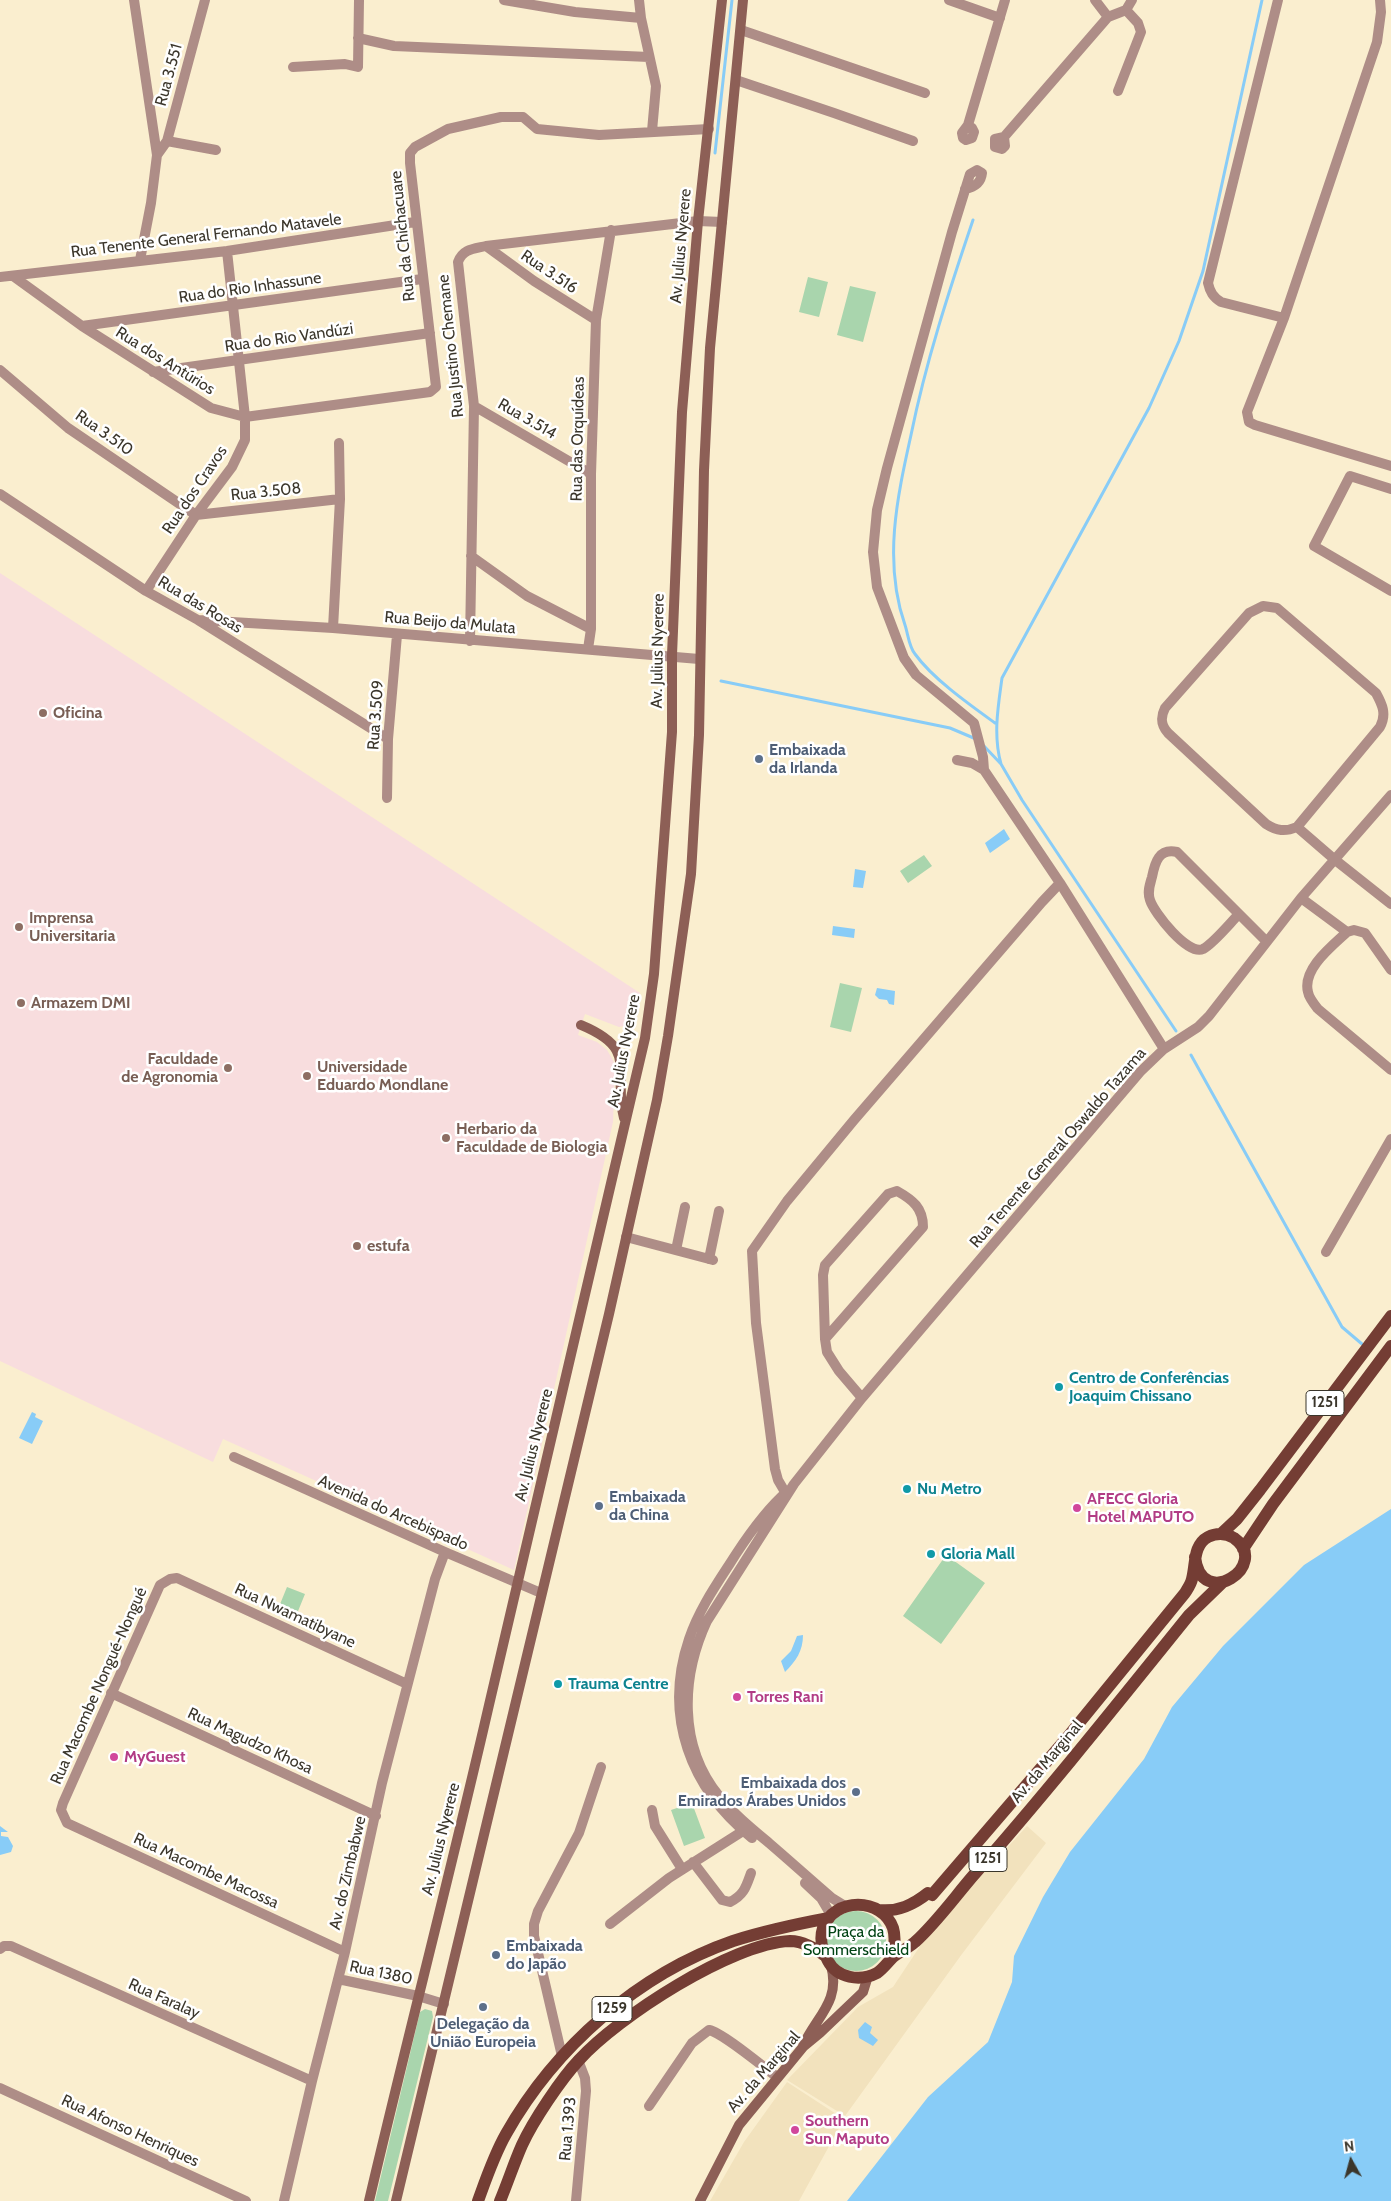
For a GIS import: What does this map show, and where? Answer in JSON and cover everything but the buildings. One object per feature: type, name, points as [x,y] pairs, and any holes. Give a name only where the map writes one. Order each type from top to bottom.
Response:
[{"type":"main road","name":"Av. Julius Nyerere","points":[[369,2201],[489,1706],[515,1583],[552,1436],[645,1038],[654,974],[672,732],[672,655],[682,412],[698,220],[722,0]]},
{"type":"main road","points":[[396,2201],[626,1237],[657,1100],[670,1020],[691,874],[699,735],[699,659],[708,386],[743,0]]},
{"type":"main road","points":[[582,1025],[611,1041],[618,1050],[621,1060],[621,1107],[625,1122]]},
{"type":"main road","name":"Av. da Marginal","points":[[845,1906],[862,1904],[879,1910],[894,1910],[913,1905],[928,1893],[932,1895],[1066,1739],[1186,1593],[1192,1580],[1195,1557],[1202,1541],[1221,1534],[1229,1528],[1391,1316]]},
{"type":"main road","name":"Av. da Marginal","points":[[700,2201],[739,2125],[777,2077],[803,2047],[820,2034],[863,1992],[868,1976],[877,1972],[892,1958],[915,1942],[935,1921],[1190,1615],[1222,1583],[1236,1577],[1241,1571],[1244,1564],[1242,1549],[1273,1504],[1391,1346]]},
{"type":"main road","points":[[1221,1534],[1234,1538],[1242,1549]]},
{"type":"main road","points":[[1195,1557],[1200,1572],[1206,1578],[1222,1583]]},
{"type":"main road","points":[[803,2047],[809,2032],[828,2007],[834,1983],[831,1966],[824,1955],[821,1945],[821,1935],[830,1916],[845,1906]]},
{"type":"main road","points":[[879,1910],[892,1927],[895,1937],[892,1958]]},
{"type":"main road","name":"1259","points":[[478,2201],[505,2135],[531,2095],[562,2056],[606,2014],[646,1985],[687,1961],[741,1939],[830,1916]]},
{"type":"main road","points":[[500,2201],[523,2144],[543,2109],[578,2060],[601,2039],[663,1993],[743,1952],[790,1941],[802,1942],[824,1955]]},
{"type":"main road","points":[[831,1966],[848,1977],[868,1976]]},
{"type":"street","points":[[134,0],[157,155],[151,203],[140,260]]},
{"type":"street","name":"Rua 3.551","points":[[157,155],[167,141],[205,0]]},
{"type":"street","points":[[294,67],[344,64],[358,67],[359,0]]},
{"type":"street","points":[[504,0],[566,10],[641,18]]},
{"type":"street","points":[[566,10],[569,0]]},
{"type":"street","points":[[639,0],[641,18],[656,86],[652,132]]},
{"type":"street","points":[[949,0],[1000,18]]},
{"type":"street","points":[[968,125],[1005,0]]},
{"type":"street","points":[[1095,0],[1108,16]]},
{"type":"street","points":[[1004,137],[1108,16],[1126,10],[1132,0]]},
{"type":"street","points":[[1278,0],[1208,283],[1214,298],[1221,302],[1284,318]]},
{"type":"street","points":[[1380,0],[1381,12],[1377,42],[1284,318],[1246,412],[1249,422],[1391,466]]},
{"type":"street","points":[[1118,90],[1141,32],[1136,20],[1126,10]]},
{"type":"street","points":[[741,30],[925,94]]},
{"type":"street","points":[[358,38],[394,46],[649,57]]},
{"type":"street","points":[[736,80],[834,112],[913,141]]},
{"type":"street","name":"Rua da Chichacuare","points":[[436,387],[415,222],[410,153],[415,147],[448,129],[501,117],[523,118],[536,129],[599,135],[709,130]]},
{"type":"street","points":[[167,141],[216,150]]},
{"type":"street","points":[[966,189],[887,468],[877,510],[873,552],[876,587],[904,658],[916,675],[974,723],[983,757],[984,770]]},
{"type":"street","name":"Rua Justino Chemane","points":[[470,641],[474,406],[458,262],[466,250],[486,246],[698,220],[722,222]]},
{"type":"street","name":"Rua Tenente General Fernando Matavele","points":[[0,276],[227,251],[415,222]]},
{"type":"street","name":"Rua das Orquídeas","points":[[588,649],[591,629],[591,474],[596,320],[611,230]]},
{"type":"street","name":"Rua 3.516","points":[[486,246],[534,282],[596,320]]},
{"type":"street","name":"Rua dos Cravos","points":[[146,591],[196,515],[232,468],[245,440],[246,417],[227,251]]},
{"type":"street","name":"Rua dos Antúrios","points":[[13,276],[82,326],[211,408],[246,417],[430,392],[436,387]]},
{"type":"street","name":"Rua do Rio Inhassune","points":[[82,326],[422,279]]},
{"type":"street","name":"Rua do Rio Vandúzi","points":[[153,372],[430,333]]},
{"type":"street","name":"Rua 3.510","points":[[1,375],[68,428],[196,515]]},
{"type":"street","name":"Rua 3.514","points":[[474,406],[591,474]]},
{"type":"street","points":[[333,628],[340,499],[339,443]]},
{"type":"street","points":[[1391,489],[1350,476],[1314,546],[1391,591]]},
{"type":"street","name":"Rua das Rosas","points":[[0,494],[146,591],[198,620],[388,739]]},
{"type":"street","name":"Rua 3.508","points":[[196,515],[340,499]]},
{"type":"street","points":[[471,556],[527,596],[591,629]]},
{"type":"street","points":[[1263,606],[1277,608],[1376,693],[1384,711],[1384,720],[1380,726],[1297,827],[1289,830],[1280,830],[1266,824],[1168,733],[1162,721],[1165,708],[1248,613],[1263,606]]},
{"type":"street","name":"Rua Beijo da Mulata","points":[[198,620],[333,628],[470,641],[672,655],[699,659]]},
{"type":"street","name":"Rua 3.509","points":[[387,798],[388,739],[398,634]]},
{"type":"street","points":[[957,760],[972,763],[984,770],[1060,883],[1164,1049]]},
{"type":"street","name":"Rua Tenente General Oswaldo Tazama","points":[[845,1906],[832,1898],[749,1827],[718,1795],[706,1777],[692,1742],[688,1722],[688,1681],[697,1642],[728,1585],[794,1484],[862,1398],[1119,1095],[1164,1049],[1198,1027],[1209,1016],[1301,898],[1391,795]]},
{"type":"street","points":[[1297,827],[1391,904]]},
{"type":"street","points":[[1239,914],[1204,948],[1196,950],[1186,946],[1156,912],[1149,897],[1157,857],[1164,852],[1177,852],[1239,914],[1266,941]]},
{"type":"street","points":[[785,1492],[775,1470],[756,1323],[752,1251],[787,1201],[854,1120],[1060,883]]},
{"type":"street","points":[[1042,902],[1054,896],[1068,897]]},
{"type":"street","points":[[1301,898],[1347,932]]},
{"type":"street","points":[[1391,970],[1365,933],[1354,930],[1347,932],[1314,967],[1310,974],[1308,993],[1318,1009],[1391,1070]]},
{"type":"street","points":[[1326,1252],[1391,1139]]},
{"type":"street","points":[[824,1339],[923,1227],[923,1217],[918,1206],[897,1191],[888,1194],[825,1265],[822,1293],[824,1339],[827,1352],[839,1371],[862,1398]]},
{"type":"street","points":[[676,1250],[685,1207]]},
{"type":"street","points":[[626,1237],[711,1259],[719,1211]]},
{"type":"street","name":"Avenida do Arcebispado","points":[[234,1457],[541,1593]]},
{"type":"street","name":"Rua Tenente General Oswaldo Tazama","points":[[794,1484],[785,1492],[746,1540],[709,1595],[690,1638],[684,1659],[680,1680],[681,1722],[691,1759],[712,1798],[743,1831],[821,1898],[830,1916]]},
{"type":"street","name":"Av. do Zimbabwe","points":[[284,2201],[312,2081],[346,1952],[407,1684],[435,1578],[445,1552]]},
{"type":"street","name":"Rua Nwamatibyane","points":[[170,1579],[177,1578],[407,1684]]},
{"type":"street","name":"Rua Macombe Nongué-Nongué","points":[[61,1810],[160,1585],[170,1579]]},
{"type":"street","name":"Rua Magudzo Khosa","points":[[111,1693],[376,1816]]},
{"type":"street","points":[[562,2056],[534,1936],[534,1924],[538,1911],[579,1832],[601,1767]]},
{"type":"street","name":"Rua Macombe Macossa","points":[[61,1810],[67,1823],[346,1952]]},
{"type":"street","points":[[652,1810],[655,1826],[682,1869]]},
{"type":"street","points":[[610,1924],[682,1869],[743,1831]]},
{"type":"street","points":[[693,1862],[722,1900],[730,1902],[740,1897],[745,1890],[751,1873]]},
{"type":"street","name":"Rua Faralay","points":[[2,1948],[10,1946],[312,2081]]},
{"type":"street","name":"Rua 1380","points":[[338,1980],[418,1996],[444,2004]]},
{"type":"street","points":[[649,2106],[692,2043],[709,2030],[725,2038],[777,2077]]},
{"type":"street","name":"Rua 1.393","points":[[576,2201],[586,2090],[586,2078],[578,2060]]},
{"type":"street","name":"Rua Afonso Henriques","points":[[0,2088],[246,2201]]},
{"type":"shaded area","name":"Universidade Eduardo Mondlane","points":[[0,573],[640,993],[631,1023],[619,1027],[585,1014],[578,1035],[597,1042],[607,1050],[613,1060],[615,1068],[613,1122],[514,1570],[223,1439],[213,1462],[0,1361]]},
{"type":"shaded area","points":[[1027,1826],[1046,1843],[962,1954],[845,2116],[787,2080],[858,2007],[893,1987],[928,1934]]},
{"type":"shaded area","name":"Southern Sun Maputo","points":[[787,2082],[844,2119],[799,2201],[710,2201],[744,2142]]},
{"type":"green space","points":[[808,277],[828,282],[819,317],[799,312]]},
{"type":"green space","points":[[850,286],[876,292],[863,342],[837,335]]},
{"type":"green space","points":[[924,855],[932,866],[908,883],[900,871]]},
{"type":"green space","points":[[840,983],[862,988],[851,1032],[830,1027]]},
{"type":"green space","points":[[946,1555],[985,1583],[941,1644],[903,1616]]},
{"type":"green space","points":[[287,1587],[305,1594],[294,1621],[276,1614]]},
{"type":"green space","points":[[692,1803],[705,1838],[684,1846],[671,1810]]},
{"type":"green space","name":"Praça da Sommerschield","points":[[856,1911],[872,1916],[877,1920],[881,1925],[886,1941],[881,1957],[877,1962],[872,1966],[856,1971],[840,1966],[835,1962],[831,1957],[826,1941],[831,1925],[835,1920],[840,1916]]},
{"type":"green space","points":[[425,2009],[432,2011],[433,2017],[388,2201],[375,2201],[420,2012]]},
{"type":"water","points":[[1004,829],[1010,839],[990,853],[985,843]]},
{"type":"water","points":[[855,869],[866,871],[863,888],[853,887]]},
{"type":"water","points":[[833,926],[855,929],[854,938],[832,935]]},
{"type":"water","points":[[877,988],[895,991],[894,1005],[889,1004],[887,1000],[879,999],[875,995]]},
{"type":"water","points":[[32,1412],[36,1414],[35,1417],[43,1421],[32,1444],[19,1438]]},
{"type":"water","points":[[1391,1509],[1391,2201],[847,2201],[928,2097],[988,2042],[1012,1982],[1014,1956],[1043,1897],[1070,1852],[1144,1759],[1172,1707],[1223,1646],[1304,1565]]},
{"type":"water","points":[[803,1635],[802,1646],[798,1655],[785,1672],[781,1661],[791,1651],[797,1636]]},
{"type":"water","points":[[0,1826],[8,1832],[1,1832],[1,1836],[8,1837],[13,1846],[11,1852],[0,1855]]},
{"type":"water","points":[[865,2022],[872,2027],[870,2033],[878,2040],[873,2046],[859,2038],[858,2030]]},
{"type":"waterway","points":[[715,153],[732,0]]},
{"type":"waterway","points":[[1001,764],[997,732],[1002,678],[1149,408],[1179,341],[1203,271],[1262,0]]},
{"type":"waterway","points":[[973,220],[939,326],[917,407],[897,506],[894,530],[895,578],[898,601],[913,651],[942,682],[995,723]]},
{"type":"waterway","points":[[721,681],[950,728],[976,739]]},
{"type":"waterway","points":[[984,746],[1001,764],[1022,800],[1176,1031]]},
{"type":"waterway","points":[[1191,1055],[1342,1327],[1362,1344]]},
{"type":"place","name":"Oficina","points":[[43,713]]},
{"type":"place","name":"Embaixada da Irlanda","points":[[759,759]]},
{"type":"place","name":"Imprensa Universitaria","points":[[19,927]]},
{"type":"place","name":"Armazem DMI","points":[[21,1003]]},
{"type":"place","name":"Faculdade de Agronomia","points":[[228,1068]]},
{"type":"place","name":"Universidade Eduardo Mondlane","points":[[307,1076]]},
{"type":"place","name":"Herbario da Faculdade de Biologia","points":[[446,1138]]},
{"type":"place","name":"estufa","points":[[357,1246]]},
{"type":"place","name":"Centro de Conferências Joaquim Chissano","points":[[1059,1387]]},
{"type":"place","name":"Nu Metro","points":[[907,1489]]},
{"type":"place","name":"Embaixada da China","points":[[599,1506]]},
{"type":"place","name":"AFECC Gloria Hotel MAPUTO","points":[[1077,1508]]},
{"type":"place","name":"Gloria Mall","points":[[931,1554]]},
{"type":"place","name":"Trauma Centre","points":[[558,1684]]},
{"type":"place","name":"Torres Rani","points":[[737,1697]]},
{"type":"place","name":"MyGuest","points":[[114,1757]]},
{"type":"place","name":"Embaixada dos Emirados Árabes Unidos","points":[[856,1792]]},
{"type":"place","name":"Embaixada do Japão","points":[[496,1955]]},
{"type":"place","name":"Delegação da União Europeia","points":[[483,2007]]},
{"type":"place","name":"Southern Sun Maputo","points":[[795,2130]]}]
